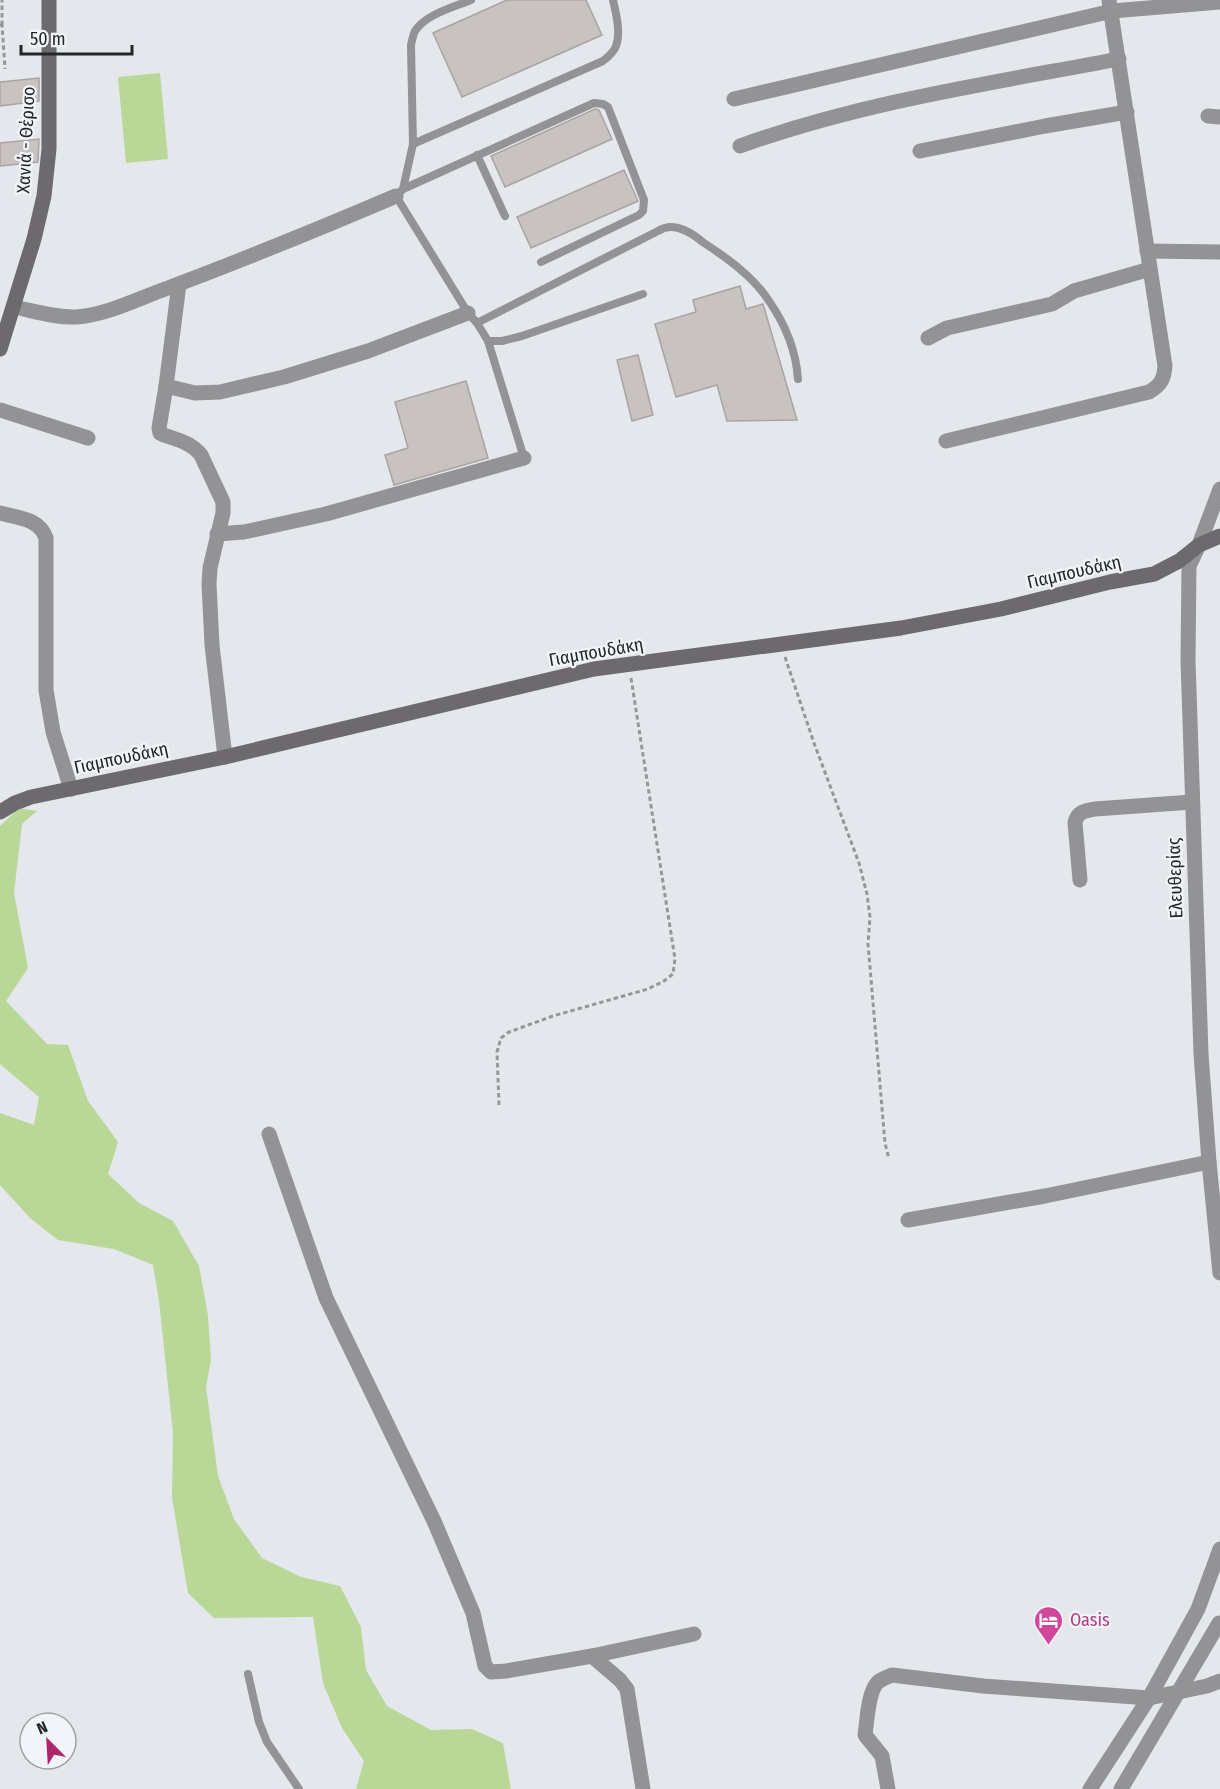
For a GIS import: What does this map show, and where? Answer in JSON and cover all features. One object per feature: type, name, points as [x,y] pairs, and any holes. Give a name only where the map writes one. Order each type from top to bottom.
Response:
[{"type":"main road","name":"Χανιά - Θέρισο","points":[[0,349],[36,228],[48,170],[49,0]]},
{"type":"main road","name":"Γιαμπουδάκη","points":[[0,812],[31,797],[225,757],[594,669],[902,628],[1001,609],[1110,582],[1154,574],[1179,561],[1198,545],[1220,536]]},
{"type":"street","points":[[734,99],[1111,5],[1220,2]]},
{"type":"street","points":[[946,441],[1149,392],[1156,388],[1164,377],[1165,366],[1111,5]]},
{"type":"street","points":[[740,146],[791,128],[892,103],[1119,59]]},
{"type":"street","points":[[920,151],[1127,112]]},
{"type":"street","points":[[14,307],[63,316],[96,314],[321,228],[399,192]]},
{"type":"street","points":[[1147,251],[1220,252]]},
{"type":"street","points":[[928,338],[948,328],[1052,304],[1074,291],[1150,269]]},
{"type":"street","points":[[179,284],[159,428],[160,433],[192,446],[201,455],[223,502],[223,513],[210,568],[209,584],[212,645],[225,757]]},
{"type":"street","points":[[166,386],[195,393],[220,392],[284,377],[473,318]]},
{"type":"street","points":[[0,410],[88,438]]},
{"type":"street","points":[[218,534],[244,532],[326,514],[524,458]]},
{"type":"street","name":"Ελευθερίας","points":[[1220,489],[1189,566],[1188,575],[1188,660],[1201,1054],[1220,1273]]},
{"type":"street","points":[[0,513],[36,523],[46,538],[46,690],[53,732],[71,789]]},
{"type":"street","points":[[1080,880],[1076,816],[1095,809],[1192,802]]},
{"type":"street","points":[[269,1134],[326,1298],[434,1521],[473,1613],[485,1666],[491,1672],[506,1671],[592,1656],[694,1634]]},
{"type":"street","points":[[908,1220],[1045,1197],[1209,1162]]},
{"type":"street","points":[[1090,1789],[1149,1698],[1198,1609],[1220,1550]]},
{"type":"street","points":[[1120,1789],[1219,1622]]},
{"type":"street","points":[[592,1656],[627,1689],[643,1789]]},
{"type":"street","points":[[888,1789],[882,1756],[865,1735],[874,1687],[880,1680],[892,1675],[982,1686],[1149,1698],[1207,1686],[1220,1681]]},
{"type":"lane","points":[[471,0],[434,16],[416,30],[411,45],[412,144],[399,192],[488,341],[524,458]]},
{"type":"lane","points":[[412,144],[603,61],[616,46],[616,17],[613,0]]},
{"type":"lane","points":[[399,192],[594,103],[603,104],[608,107],[644,200],[643,210],[639,215],[542,262]]},
{"type":"lane","points":[[477,155],[505,216]]},
{"type":"lane","points":[[473,318],[665,227],[673,227],[685,230],[732,262],[768,298],[791,344],[797,363],[798,379]]},
{"type":"lane","points":[[488,341],[522,336],[643,294]]},
{"type":"lane","points":[[248,1674],[259,1722],[267,1742],[299,1789]]},
{"type":"path","points":[[2,0],[1,25],[5,69]]},
{"type":"path","points":[[780,644],[859,863],[867,894],[870,916],[868,944],[885,1143],[889,1159]]},
{"type":"path","points":[[499,1106],[497,1052],[501,1038],[509,1032],[553,1016],[648,989],[673,974],[675,959],[629,664]]},
{"type":"green space","points":[[160,73],[168,159],[126,163],[118,77]]},
{"type":"green space","points":[[19,808],[37,811],[22,824],[14,893],[28,968],[6,1001],[47,1044],[68,1045],[88,1101],[118,1142],[108,1174],[139,1203],[173,1221],[199,1266],[208,1316],[211,1360],[206,1387],[218,1476],[234,1519],[262,1558],[301,1577],[340,1586],[361,1627],[366,1670],[387,1706],[431,1730],[472,1729],[503,1743],[511,1789],[356,1789],[364,1761],[342,1728],[323,1683],[313,1617],[214,1618],[188,1593],[172,1498],[173,1433],[153,1265],[114,1249],[58,1240],[30,1218],[0,1185],[0,1113],[34,1125],[39,1097],[0,1064],[0,826]]},
{"type":"building","points":[[507,0],[586,0],[602,35],[462,97],[433,33]]},
{"type":"building","points":[[39,78],[39,101],[0,106],[0,82]]},
{"type":"building","points":[[595,109],[599,110],[612,139],[505,187],[491,156]]},
{"type":"building","points":[[39,139],[38,162],[0,166],[0,143]]},
{"type":"building","points":[[624,170],[638,201],[531,248],[517,217]]},
{"type":"building","points":[[740,286],[746,309],[763,304],[797,420],[727,421],[717,385],[676,397],[655,324],[696,312],[693,300]]},
{"type":"building","points":[[638,355],[653,415],[632,421],[617,360]]},
{"type":"building","points":[[466,381],[488,458],[394,485],[385,455],[408,448],[395,402]]},
{"type":"place","name":"Oasis","points":[[1049,1646]]}]
